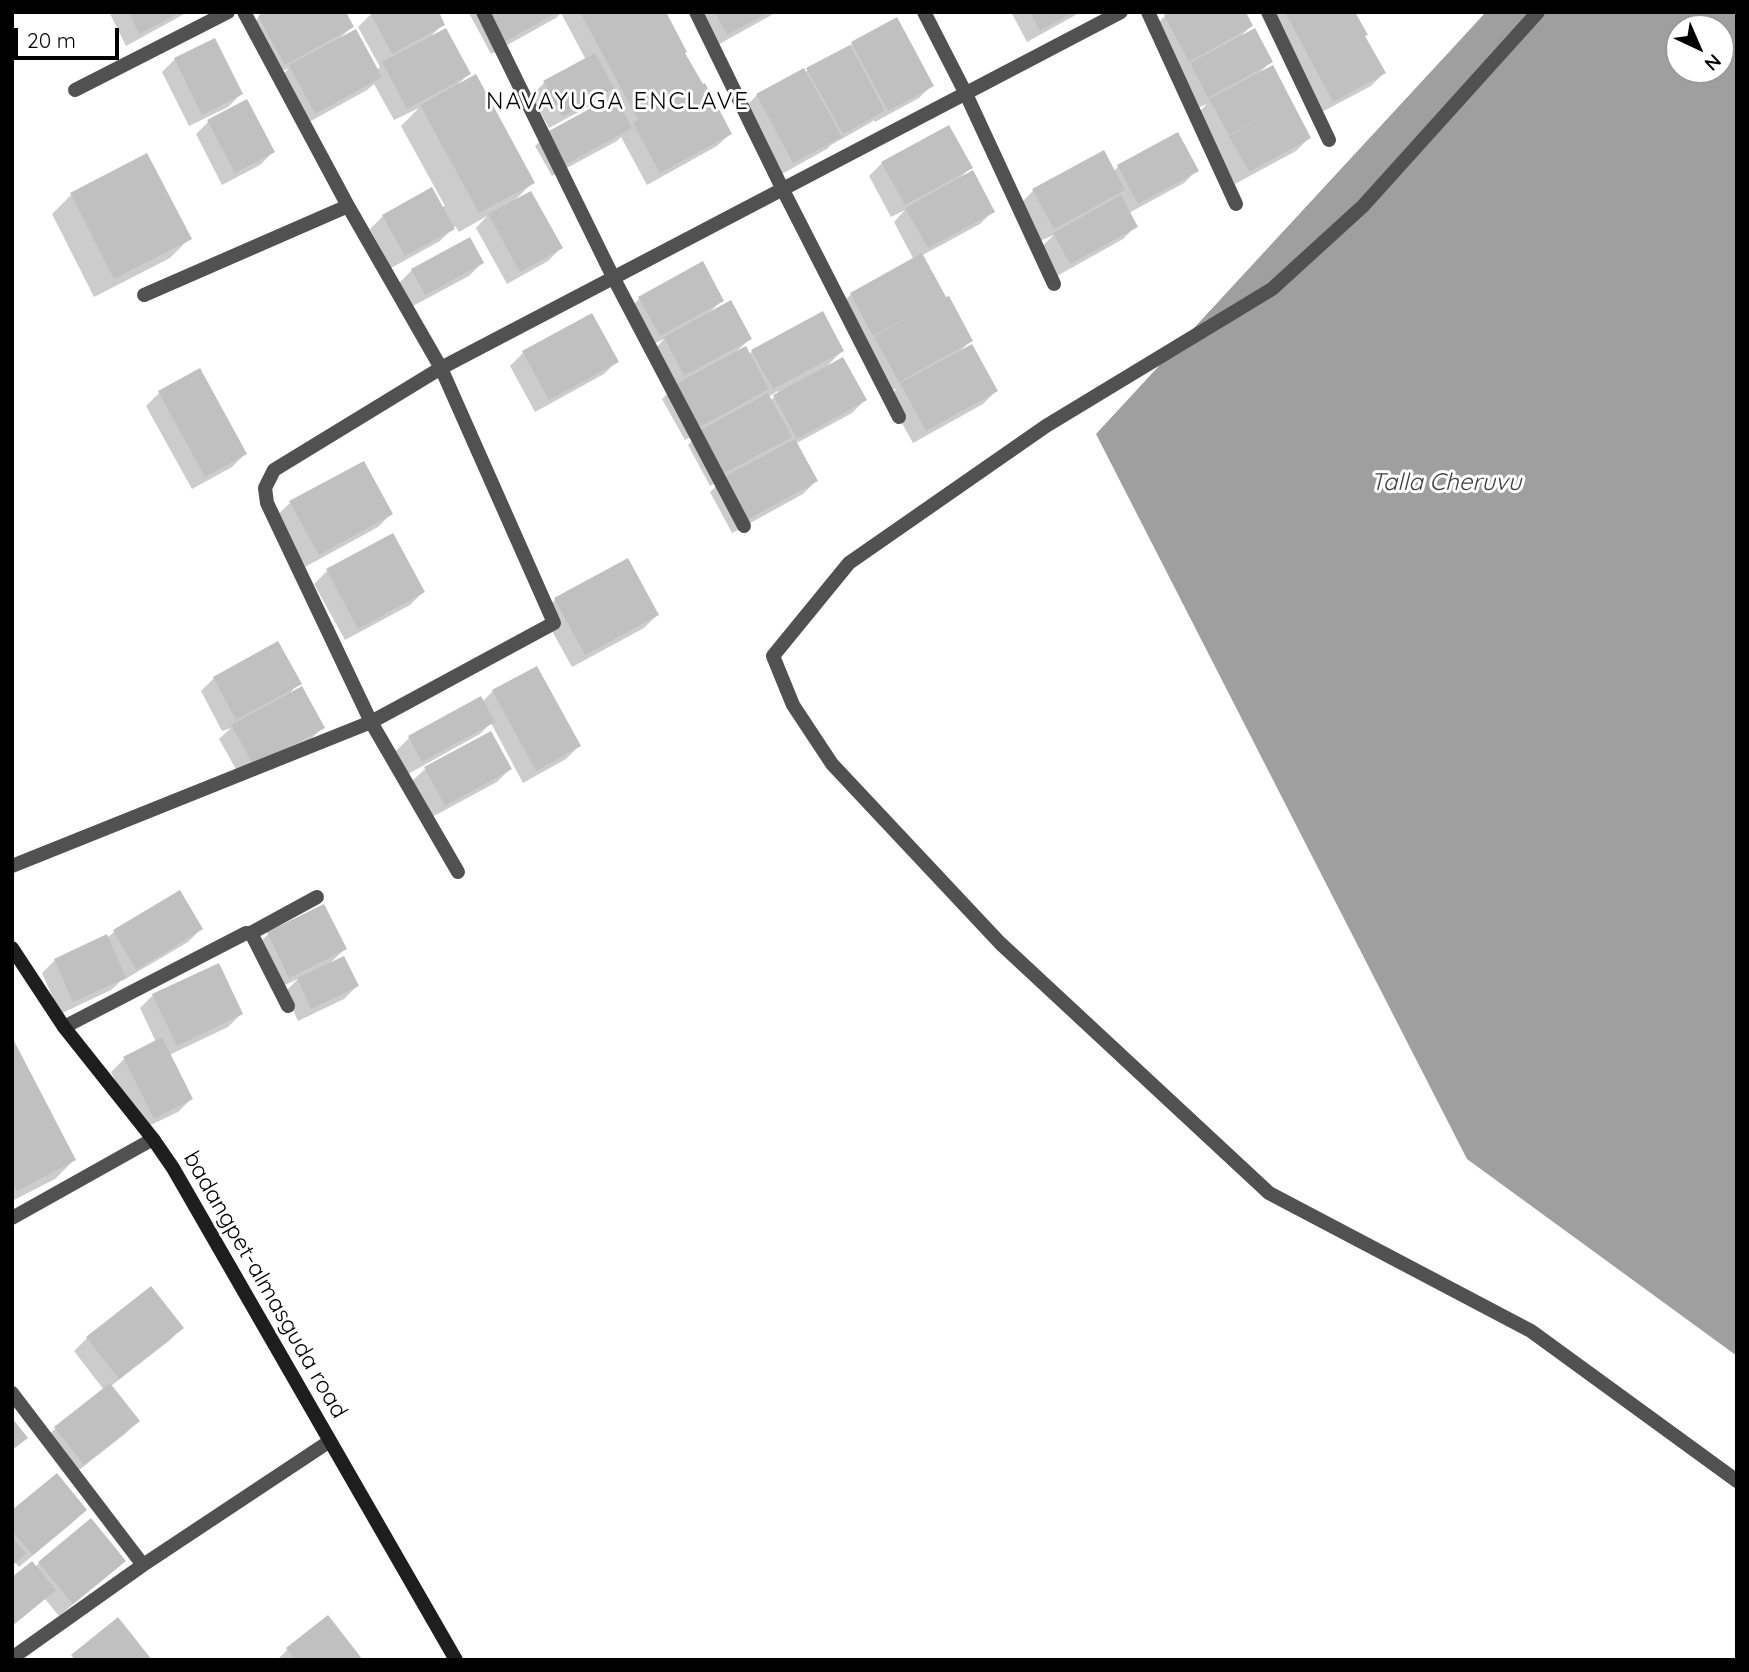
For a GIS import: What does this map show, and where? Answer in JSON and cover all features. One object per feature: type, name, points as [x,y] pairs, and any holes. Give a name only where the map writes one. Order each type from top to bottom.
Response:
[{"type":"street","points":[[75,90],[228,12]]},
{"type":"street","points":[[12,866],[371,722],[554,623],[441,368],[348,206],[244,12]]},
{"type":"street","points":[[483,12],[613,277],[744,526]]},
{"type":"street","points":[[696,12],[899,417]]},
{"type":"street","points":[[924,12],[966,94],[1055,284]]},
{"type":"street","points":[[458,872],[371,722],[267,503],[265,488],[274,470],[441,368],[1121,12]]},
{"type":"street","points":[[1148,12],[1236,204]]},
{"type":"street","points":[[1268,12],[1329,140]]},
{"type":"street","points":[[1538,12],[1363,206],[1272,289],[1046,426],[849,563],[773,656],[793,705],[832,764],[1000,943],[1269,1193],[1531,1331],[1737,1481]]},
{"type":"street","points":[[144,295],[348,206]]},
{"type":"street","points":[[64,1027],[317,897]]},
{"type":"street","points":[[251,933],[288,1006]]},
{"type":"street","name":"badangpet-almasguda road","points":[[12,948],[64,1027],[173,1168],[456,1660]]},
{"type":"street","points":[[12,1218],[153,1139]]},
{"type":"street","points":[[12,1393],[143,1565]]},
{"type":"street","points":[[12,1658],[143,1565],[330,1441]]},
{"type":"water","name":"Talla Cheruvu","points":[[1486,12],[1737,12],[1737,1356],[1467,1159],[1096,434]]},
{"type":"building","points":[[129,12],[181,12],[139,34]]},
{"type":"building","points":[[264,12],[346,12],[354,27],[285,65],[258,16]]},
{"type":"building","points":[[370,12],[439,12],[445,25],[392,54]]},
{"type":"building","points":[[488,12],[558,12],[504,42]]},
{"type":"building","points":[[580,12],[666,12],[687,52],[685,53],[703,84],[705,83],[732,134],[660,173],[633,123],[638,120]]},
{"type":"building","points":[[715,12],[769,12],[727,35]]},
{"type":"building","points":[[1030,12],[1073,12],[1040,31]]},
{"type":"building","points":[[1169,12],[1246,12],[1253,26],[1189,62],[1164,15]]},
{"type":"building","points":[[1285,12],[1355,12],[1386,73],[1333,102]]},
{"type":"building","points":[[897,17],[934,86],[888,111],[851,42]]},
{"type":"building","points":[[446,28],[471,74],[407,109],[382,62]]},
{"type":"building","points":[[1255,28],[1273,62],[1208,98],[1190,63]]},
{"type":"building","points":[[356,29],[382,77],[315,114],[289,65]]},
{"type":"building","points":[[215,38],[243,94],[202,115],[174,58]]},
{"type":"building","points":[[850,45],[885,111],[843,134],[806,68]]},
{"type":"building","points":[[595,53],[614,88],[562,117],[543,81]]},
{"type":"building","points":[[1273,65],[1311,138],[1249,172],[1229,136],[1289,103],[1229,135],[1209,99]]},
{"type":"building","points":[[804,68],[842,137],[793,163],[756,94]]},
{"type":"building","points":[[476,74],[535,183],[479,213],[420,105]]},
{"type":"building","points":[[615,95],[632,128],[565,165],[547,132]]},
{"type":"building","points":[[247,99],[275,152],[235,173],[207,120]]},
{"type":"building","points":[[949,125],[973,168],[905,205],[881,162]]},
{"type":"building","points":[[1178,132],[1199,171],[1138,204],[1117,165]]},
{"type":"building","points":[[1104,150],[1125,190],[1054,229],[1032,189]]},
{"type":"building","points":[[147,153],[192,239],[114,279],[70,193]]},
{"type":"building","points":[[973,170],[995,212],[928,248],[905,208]]},
{"type":"building","points":[[432,187],[455,229],[405,256],[382,215]]},
{"type":"building","points":[[531,191],[563,248],[520,272],[488,214]]},
{"type":"building","points":[[1121,195],[1138,227],[1070,264],[1053,233]]},
{"type":"building","points":[[470,237],[484,263],[425,295],[411,269]]},
{"type":"building","points":[[922,253],[973,341],[899,382],[874,337],[913,315],[873,336],[850,293]]},
{"type":"building","points":[[703,261],[724,301],[660,336],[638,297]]},
{"type":"building","points":[[731,300],[752,339],[684,376],[664,337]]},
{"type":"building","points":[[823,311],[844,351],[773,389],[751,350]]},
{"type":"building","points":[[592,313],[619,362],[549,400],[522,351]]},
{"type":"building","points":[[972,344],[998,391],[926,431],[900,383]]},
{"type":"building","points":[[746,346],[769,389],[698,428],[674,385]]},
{"type":"building","points":[[843,357],[867,400],[797,439],[773,395]]},
{"type":"building","points":[[200,368],[247,454],[205,477],[158,391]]},
{"type":"building","points":[[768,393],[792,437],[723,474],[699,431]]},
{"type":"building","points":[[795,439],[818,481],[745,521],[722,478]]},
{"type":"building","points":[[364,461],[393,514],[319,555],[289,501]]},
{"type":"building","points":[[393,533],[425,592],[358,629],[326,569]]},
{"type":"building","points":[[628,558],[659,615],[585,655],[554,598]]},
{"type":"building","points":[[278,641],[302,684],[236,720],[213,677]]},
{"type":"building","points":[[537,666],[581,746],[536,771],[492,690]]},
{"type":"building","points":[[302,686],[325,728],[254,766],[231,725]]},
{"type":"building","points":[[481,696],[495,722],[422,762],[408,736]]},
{"type":"building","points":[[491,731],[512,769],[445,806],[424,767]]},
{"type":"building","points":[[180,890],[203,929],[136,970],[113,930]]},
{"type":"building","points":[[324,904],[347,949],[289,978],[267,932]]},
{"type":"building","points":[[107,934],[126,978],[73,1002],[54,959]]},
{"type":"building","points":[[344,956],[359,986],[311,1009],[297,978]]},
{"type":"building","points":[[219,963],[243,1014],[177,1046],[152,994]]},
{"type":"building","points":[[12,1037],[76,1160],[17,1191],[12,1181]]},
{"type":"building","points":[[162,1037],[193,1099],[154,1119],[123,1057]]},
{"type":"building","points":[[151,1286],[184,1328],[119,1379],[86,1337]]},
{"type":"building","points":[[110,1383],[140,1421],[84,1465],[54,1427]]},
{"type":"building","points":[[12,1418],[28,1438],[12,1450]]},
{"type":"building","points":[[57,1473],[87,1510],[33,1555],[12,1531],[12,1510]]},
{"type":"building","points":[[91,1518],[126,1561],[73,1604],[38,1562]]},
{"type":"building","points":[[12,1537],[26,1554],[12,1566]]},
{"type":"building","points":[[32,1561],[56,1590],[12,1626],[12,1577]]},
{"type":"building","points":[[328,1615],[363,1660],[295,1660],[286,1648]]},
{"type":"building","points":[[118,1617],[152,1660],[75,1660],[71,1655]]},
{"type":"district","name":"NAVAYUGA ENCLAVE","points":[[618,102]]}]
